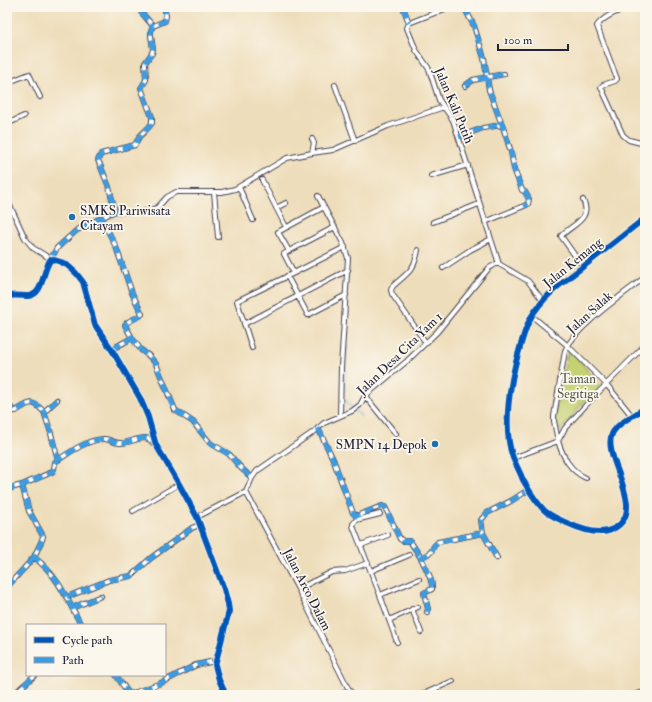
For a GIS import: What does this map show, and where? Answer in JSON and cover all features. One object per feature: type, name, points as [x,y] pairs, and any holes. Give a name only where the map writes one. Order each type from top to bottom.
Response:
[{"type":"street","points":[[115,211],[108,183],[98,160],[101,154],[135,145],[139,137],[149,128],[152,123],[152,117],[141,88],[146,80],[145,62],[152,53],[153,49],[151,30],[153,26],[165,21],[166,16],[164,7]]},
{"type":"street","name":"Jalan Kali Putih","points":[[403,7],[408,23],[406,28],[429,70],[440,100],[453,120],[499,264]]},
{"type":"street","points":[[408,23],[450,7]]},
{"type":"street","points":[[464,7],[474,26],[484,58],[489,90],[511,152],[517,179],[522,190],[526,192],[529,202],[524,206],[485,222]]},
{"type":"street","points":[[631,7],[616,12],[599,23],[597,26],[617,79],[602,85],[601,87],[623,135],[629,140],[645,144]]},
{"type":"street","points":[[141,12],[153,26]]},
{"type":"street","points":[[7,83],[29,74],[40,97]]},
{"type":"street","points":[[465,86],[473,80],[504,74]]},
{"type":"street","points":[[335,85],[355,141]]},
{"type":"street","points":[[7,296],[30,296],[36,293],[40,288],[44,271],[57,248],[78,230],[115,211],[143,212],[157,208],[167,196],[176,192],[214,192],[226,191],[239,187],[287,158],[312,152],[333,150],[394,124],[444,107]]},
{"type":"street","points":[[7,124],[24,116]]},
{"type":"street","points":[[459,138],[483,128],[501,125]]},
{"type":"street","points":[[312,139],[314,143],[312,152]]},
{"type":"street","points":[[431,176],[468,165]]},
{"type":"street","points":[[262,180],[286,227]]},
{"type":"street","points":[[239,187],[253,220]]},
{"type":"street","points":[[214,192],[218,237]]},
{"type":"street","points":[[67,597],[109,580],[131,576],[151,558],[192,528],[198,521],[246,492],[257,471],[327,421],[340,416],[341,366],[348,258],[345,247],[318,196]]},
{"type":"street","points":[[7,199],[30,246],[50,259],[61,262],[72,269],[80,277],[85,287],[96,325],[112,349],[140,398],[148,417],[156,445],[179,484],[198,521],[224,589],[229,608],[226,626],[215,660],[216,671],[226,695]]},
{"type":"street","points":[[583,200],[586,207],[585,215],[561,236],[583,267]]},
{"type":"street","points":[[276,208],[286,203]]},
{"type":"street","points":[[433,222],[479,204]]},
{"type":"street","points":[[289,251],[278,232],[324,207]]},
{"type":"street","name":"Jalan Kemang","points":[[645,218],[559,285],[543,301],[532,316],[524,335],[516,360],[510,388],[508,426],[510,447],[513,458],[528,490],[540,506],[550,515],[574,526],[602,532],[615,528],[624,519],[627,507],[624,490],[612,452],[611,438],[615,430],[632,416],[645,408]]},
{"type":"street","points":[[102,219],[116,247],[132,292],[142,314],[125,325],[132,338],[141,350],[156,364],[175,410],[193,422],[210,443],[229,454],[252,478]]},
{"type":"street","points":[[294,273],[284,254],[335,227]]},
{"type":"street","points":[[443,268],[470,250],[491,239]]},
{"type":"street","points":[[252,348],[237,301],[345,247]]},
{"type":"street","points":[[418,250],[412,269],[393,286],[391,290],[392,294],[426,343]]},
{"type":"street","points":[[499,264],[528,281],[543,301]]},
{"type":"street","name":"Jalan Desa Cita Yam 1","points":[[340,416],[352,411],[360,405],[365,396],[426,343],[458,309],[486,271],[494,265],[499,264]]},
{"type":"street","points":[[244,324],[348,270]]},
{"type":"street","points":[[287,276],[308,316],[346,295]]},
{"type":"street","name":"Jalan Salak","points":[[586,478],[579,475],[567,463],[558,441],[554,421],[565,351],[567,345],[577,334],[645,277]]},
{"type":"street","points":[[532,316],[567,345],[607,385],[632,416]]},
{"type":"street","points":[[112,349],[132,338]]},
{"type":"street","points":[[513,458],[558,441],[570,422],[645,345]]},
{"type":"street","points":[[365,396],[396,434]]},
{"type":"street","points":[[44,412],[57,400]]},
{"type":"street","points":[[7,403],[14,411],[16,411],[33,403],[44,412],[58,460]]},
{"type":"street","points":[[318,428],[333,460],[352,513],[356,516],[382,506],[386,507],[400,539],[410,541],[421,558],[430,576],[433,587],[424,594],[428,607],[427,612]]},
{"type":"street","points":[[7,493],[9,488],[22,485],[52,472],[54,469],[54,464],[58,460],[95,440],[109,439],[121,444],[145,438],[152,441],[156,445]]},
{"type":"street","points":[[133,511],[179,484]]},
{"type":"street","points":[[7,587],[34,557],[43,536],[29,511],[22,485]]},
{"type":"street","points":[[497,558],[483,534],[481,520],[484,515],[528,490]]},
{"type":"street","name":"Jalan Arco Dalam","points":[[246,492],[298,589],[349,690],[354,695]]},
{"type":"street","points":[[380,514],[356,520],[353,524],[397,642]]},
{"type":"street","points":[[421,558],[431,552],[438,542],[483,534]]},
{"type":"street","points":[[361,545],[388,535]]},
{"type":"street","points":[[371,571],[409,555]]},
{"type":"street","points":[[34,557],[57,580],[80,624]]},
{"type":"street","points":[[298,589],[332,572],[345,571],[368,563]]},
{"type":"street","points":[[380,595],[419,579]]},
{"type":"street","points":[[72,608],[101,596]]},
{"type":"street","points":[[389,620],[418,607]]},
{"type":"street","points":[[412,609],[421,632]]},
{"type":"street","points":[[117,676],[128,695],[161,683],[196,665],[215,660]]},
{"type":"street","points":[[7,687],[13,695],[34,676]]},
{"type":"street","points":[[421,695],[453,681]]},
{"type":"street","points":[[340,695],[349,690]]},
{"type":"street","points":[[633,695],[645,692]]},
{"type":"green space","name":"Taman Segitiga","points":[[568,350],[572,352],[601,386],[585,400],[559,432],[554,419]]},
{"type":"waterway","points":[[348,332],[343,399],[361,416]]},
{"type":"marked path","points":[[51,259],[57,248],[77,230],[115,211],[109,187],[98,160],[101,154],[135,145],[139,137],[152,123],[152,117],[141,88],[146,80],[145,63],[153,49],[151,30],[153,26],[165,21],[166,16],[164,7]]},
{"type":"marked path","points":[[403,7],[409,23]]},
{"type":"marked path","points":[[464,7],[474,26],[484,58],[489,90],[511,152],[514,169],[522,190],[529,199],[528,204],[524,206]]},
{"type":"marked path","points":[[141,12],[153,26]]},
{"type":"marked path","points":[[465,86],[473,80],[504,74]]},
{"type":"marked path","points":[[459,137],[483,128],[501,125]]},
{"type":"marked path","points":[[102,219],[116,247],[132,293],[142,314],[125,325],[132,338],[141,350],[156,364],[175,410],[193,422],[210,443],[229,454],[252,478]]},
{"type":"marked path","points":[[112,349],[132,338]]},
{"type":"marked path","points":[[57,400],[44,412],[58,460]]},
{"type":"marked path","points":[[7,403],[14,411],[31,403],[37,405],[44,412]]},
{"type":"marked path","points":[[318,428],[333,459],[353,513],[356,516],[382,506],[385,507],[400,539],[403,541],[410,541],[421,558]]},
{"type":"marked path","points":[[7,493],[11,488],[22,485],[52,472],[55,462],[90,442],[108,439],[116,443],[121,443],[145,438],[149,439],[156,445]]},
{"type":"marked path","points":[[22,485],[29,511],[43,536],[34,557],[56,580],[80,624]]},
{"type":"marked path","points":[[427,612],[428,609],[424,593],[432,589],[432,585],[421,558],[431,552],[438,542],[483,533],[481,520],[487,513],[511,501],[528,490]]},
{"type":"marked path","points":[[67,597],[109,580],[131,576],[151,558],[192,528],[199,525]]},
{"type":"marked path","points":[[483,533],[497,558]]},
{"type":"marked path","points":[[7,587],[34,557]]},
{"type":"marked path","points":[[72,608],[101,596]]},
{"type":"marked path","points":[[128,695],[161,683],[196,665],[215,661]]},
{"type":"marked path","points":[[13,695],[34,676]]},
{"type":"marked path","points":[[117,676],[129,694]]},
{"type":"marked path","points":[[7,687],[13,695]]},
{"type":"marked path","points":[[340,695],[349,690]]},
{"type":"cycle path","points":[[645,218],[564,281],[549,295],[535,310],[525,331],[510,390],[508,404],[508,433],[513,458],[523,480],[535,499],[546,512],[572,525],[596,532],[613,529],[623,520],[627,510],[626,497],[610,444],[614,430],[645,408]]},
{"type":"cycle path","points":[[7,296],[29,296],[38,291],[51,259],[67,265],[83,282],[95,325],[112,350],[140,398],[148,417],[156,445],[197,517],[224,589],[229,611],[215,665],[219,680],[226,695]]},
{"type":"place","name":"SMKS Pariwisata Citayam","points":[[72,217]]},
{"type":"place","name":"SMPN 14 Depok","points":[[435,444]]}]
